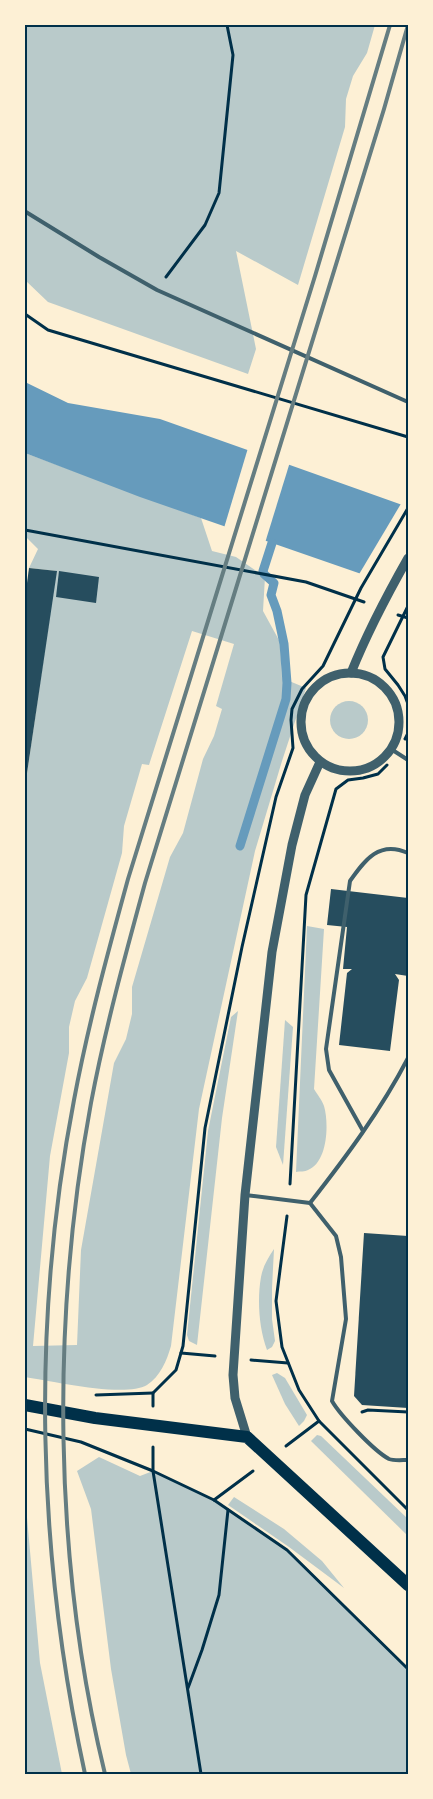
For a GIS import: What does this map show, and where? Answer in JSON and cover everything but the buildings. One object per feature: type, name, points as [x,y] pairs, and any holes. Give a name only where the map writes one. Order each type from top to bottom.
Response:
[{"type":"main road","points":[[25,1405],[95,1418],[247,1437],[408,1585]]},
{"type":"street","points":[[351,673],[362,647],[408,558]]},
{"type":"street","points":[[351,673],[366,675],[379,682],[390,693],[396,706],[399,720],[394,751],[366,769],[350,772],[334,769],[320,762],[309,750],[302,736],[300,721],[303,706],[311,692],[322,681],[336,675],[351,673]]},
{"type":"street","points":[[247,1437],[235,1398],[233,1375],[245,1195],[266,995],[280,898],[292,845],[306,795],[320,762]]},
{"type":"lane","points":[[26,212],[157,290],[408,402]]},
{"type":"lane","points":[[394,751],[408,760]]},
{"type":"lane","points":[[363,1131],[329,1070],[326,1049],[350,881],[366,859],[380,850],[401,850],[408,853]]},
{"type":"lane","points":[[310,1203],[392,1089],[408,1058]]},
{"type":"lane","points":[[245,1195],[310,1203],[336,1236],[341,1257],[346,1319],[332,1400],[346,1419],[380,1452],[391,1460],[408,1460]]},
{"type":"path","points":[[157,290],[205,225],[219,193],[233,56],[227,25]]},
{"type":"path","points":[[25,314],[48,330],[408,438]]},
{"type":"path","points":[[92,1396],[153,1393],[176,1370],[184,1346],[205,1128],[242,947],[276,797],[292,748],[292,709],[302,689],[323,666],[361,588],[408,508]]},
{"type":"path","points":[[25,530],[306,582],[371,605]]},
{"type":"path","points":[[408,606],[383,658],[385,669],[398,686],[408,704]]},
{"type":"path","points":[[389,612],[408,618]]},
{"type":"path","points":[[408,732],[403,745],[394,751],[391,761],[378,774],[348,780],[336,789],[306,895],[289,1201],[276,1301],[282,1347],[299,1390],[318,1422],[408,1510]]},
{"type":"path","points":[[153,1393],[154,1471],[201,1774]]},
{"type":"path","points":[[346,1419],[368,1410],[408,1412]]},
{"type":"path","points":[[25,1429],[81,1442],[154,1471],[214,1500],[287,1550],[408,1669]]},
{"type":"path","points":[[188,1688],[219,1594],[228,1510]]},
{"type":"shaded area","points":[[25,25],[375,25],[367,53],[353,76],[346,99],[345,127],[298,285],[236,251],[256,349],[248,374],[48,302],[25,280]]},
{"type":"shaded area","points":[[25,453],[201,518],[212,551],[236,557],[265,577],[263,611],[280,642],[282,678],[306,688],[255,851],[199,1109],[171,1346],[156,1378],[147,1385],[137,1389],[106,1389],[25,1377],[25,788],[56,571],[29,568],[38,549],[25,536]],"holes":[[[192,631],[234,644],[216,706],[222,709],[214,736],[203,759],[183,833],[170,857],[132,987],[132,1014],[126,1039],[114,1063],[81,1250],[77,1345],[33,1346],[50,1156],[69,1053],[69,1027],[75,1001],[87,978],[122,853],[124,826],[142,764],[149,765]]]},
{"type":"shaded area","points":[[349,701],[363,706],[368,720],[363,734],[349,739],[335,734],[330,720],[335,706]]},
{"type":"shaded area","points":[[307,926],[324,929],[314,1089],[321,1099],[326,1113],[326,1132],[323,1151],[315,1166],[305,1171],[296,1172]]},
{"type":"shaded area","points":[[238,1011],[222,1118],[197,1345],[189,1341],[187,1335],[208,1131],[231,1017]]},
{"type":"shaded area","points":[[285,1020],[293,1027],[283,1165],[276,1147]]},
{"type":"shaded area","points":[[274,1249],[272,1319],[275,1341],[272,1347],[267,1350],[261,1323],[259,1295],[263,1269]]},
{"type":"shaded area","points":[[277,1373],[285,1378],[307,1415],[299,1426],[285,1404],[272,1375]]},
{"type":"shaded area","points":[[317,1435],[321,1436],[408,1519],[408,1536],[311,1441]]},
{"type":"shaded area","points":[[99,1457],[140,1476],[153,1471],[214,1500],[287,1550],[408,1669],[408,1774],[131,1774],[111,1669],[91,1509],[77,1471]]},
{"type":"shaded area","points":[[25,1495],[40,1663],[62,1774],[25,1774]]},
{"type":"shaded area","points":[[234,1497],[284,1529],[322,1561],[344,1588],[228,1505]]},
{"type":"water","points":[[25,382],[68,403],[160,419],[408,507],[370,577],[140,497],[25,453]]},
{"type":"pier","points":[[248,448],[290,462],[265,543],[224,528]]},
{"type":"pier","points":[[402,502],[408,504],[408,594],[358,576]]},
{"type":"waterway","points":[[240,846],[286,699],[287,683],[284,644],[277,611],[271,595],[274,583],[263,571],[272,543]]},
{"type":"railway","points":[[85,1774],[69,1691],[57,1607],[49,1522],[45,1438],[46,1353],[51,1268],[60,1184],[74,1100],[92,1016],[128,879],[315,276],[390,25]]},
{"type":"railway","points":[[105,1774],[88,1693],[75,1610],[67,1525],[64,1440],[64,1354],[69,1269],[78,1185],[91,1103],[109,1020],[145,883],[384,109],[408,25]]}]
